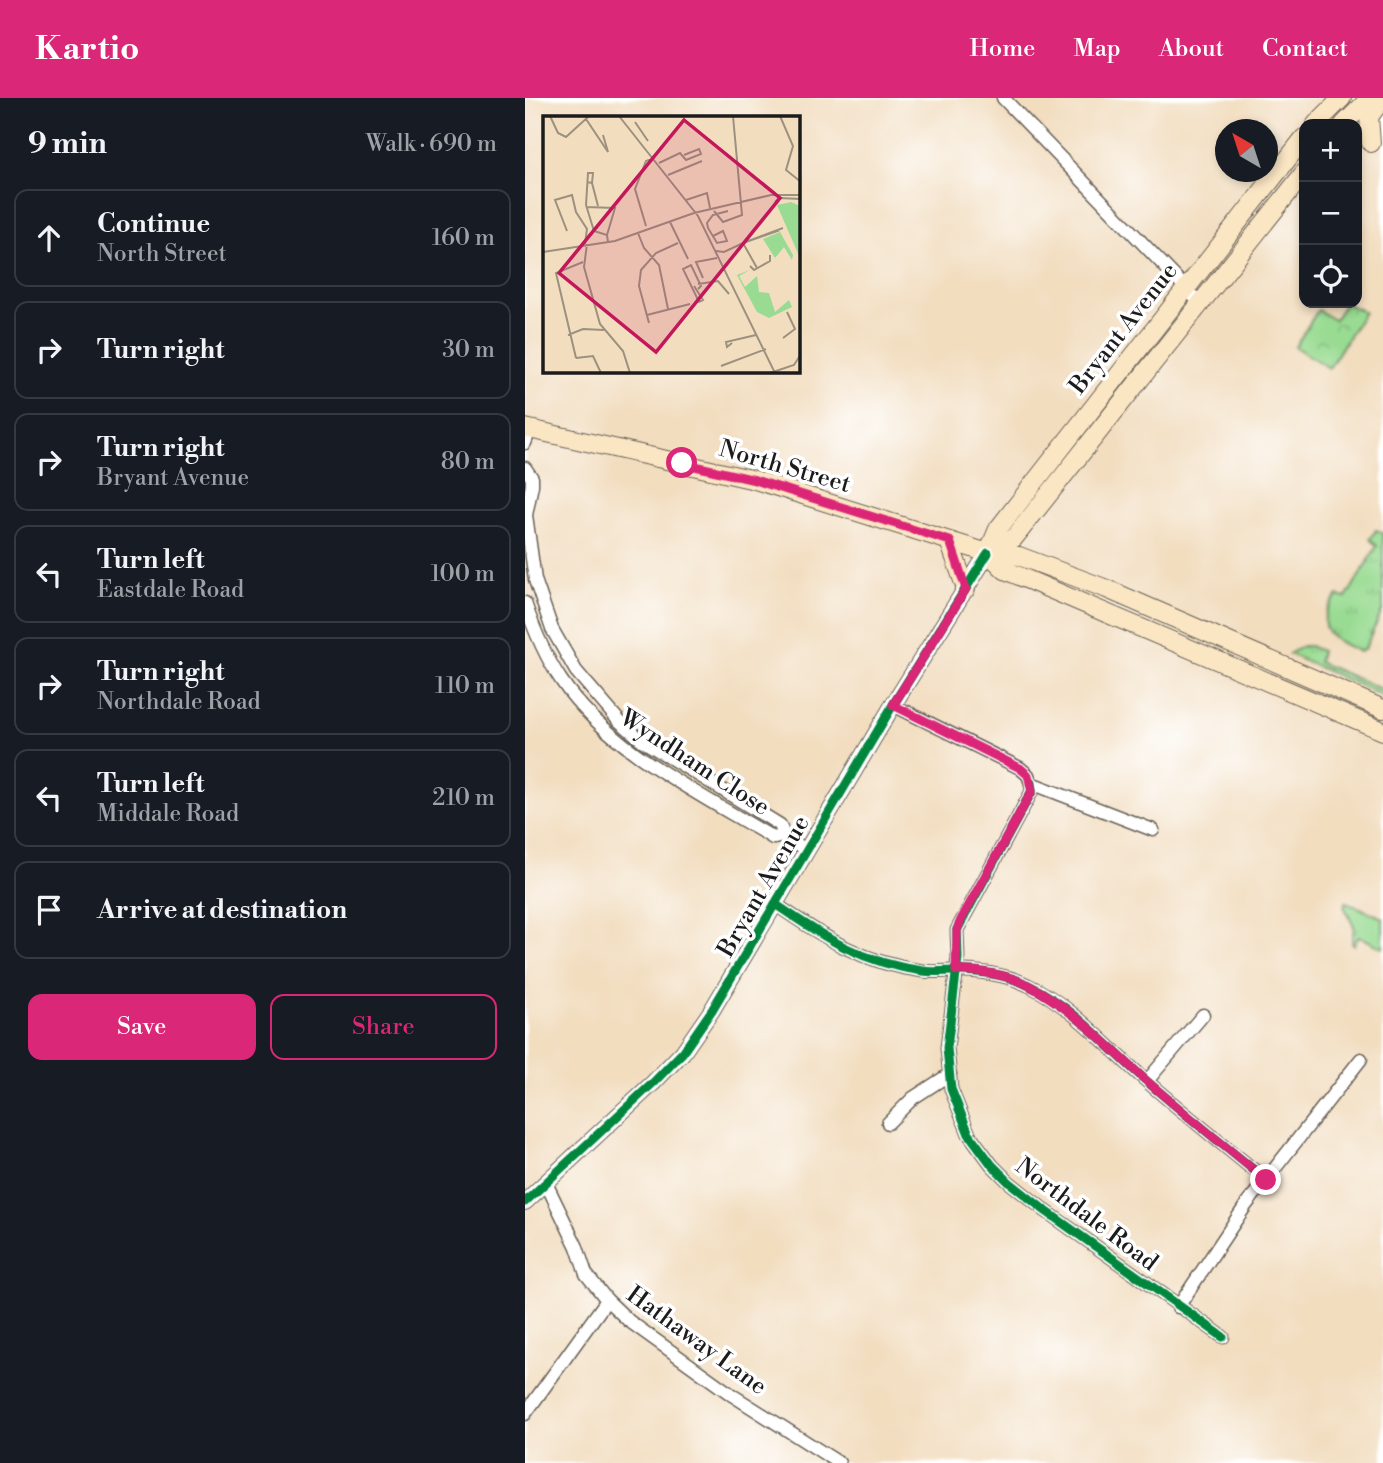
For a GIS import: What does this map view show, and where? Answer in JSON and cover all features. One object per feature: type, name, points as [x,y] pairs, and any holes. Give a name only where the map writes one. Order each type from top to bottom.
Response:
[{"type":"main road","points":[[1321,119],[1342,98]]},
{"type":"main road","points":[[1349,119],[1370,98]]},
{"type":"main road","points":[[1371,143],[1369,117],[1383,98]]},
{"type":"main road","name":"Bryant Avenue","points":[[988,553],[998,529],[1299,144]]},
{"type":"main road","name":"Bryant Avenue","points":[[988,553],[1014,538],[1299,179]]},
{"type":"main road","name":"North Street","points":[[527,433],[755,480],[988,553],[1019,556],[1107,589],[1383,709]]},
{"type":"main road","points":[[950,541],[966,589]]},
{"type":"main road","name":"North Street","points":[[988,553],[1005,570],[1383,732]]},
{"type":"street","points":[[1003,98],[1201,304]]},
{"type":"street","name":"Wyndham Close","points":[[525,468],[532,478],[526,515],[535,580],[552,629],[564,653],[591,691],[619,721],[643,741],[780,825],[784,836],[806,850]]},
{"type":"street","name":"Bryant Avenue","points":[[525,1202],[613,1124],[683,1052],[712,1010],[893,705],[988,553]]},
{"type":"street","name":"Wyndham Close","points":[[525,603],[537,636],[561,681],[605,729],[635,754],[773,838],[784,836]]},
{"type":"street","points":[[537,636],[552,629]]},
{"type":"street","points":[[893,705],[1020,768],[1028,775],[1031,783],[1153,830]]},
{"type":"street","points":[[635,754],[643,741]]},
{"type":"street","name":"Northdale Road","points":[[1031,783],[1032,791],[957,930],[956,971],[947,1048],[951,1089],[969,1133],[992,1165],[1009,1182],[1178,1307],[1223,1337]]},
{"type":"street","points":[[775,904],[813,931],[867,959],[888,966],[927,972],[956,971],[1009,978],[1045,994],[1266,1180]]},
{"type":"street","points":[[1147,1081],[1203,1015]]},
{"type":"street","points":[[1178,1307],[1246,1205],[1361,1059]]},
{"type":"street","points":[[888,1123],[913,1098],[950,1074]]},
{"type":"street","name":"Hathaway Lane","points":[[546,1183],[577,1247],[586,1274],[607,1300],[629,1321],[732,1395],[839,1463]]},
{"type":"street","points":[[525,1414],[607,1300]]},
{"type":"green space","points":[[1342,308],[1356,308],[1364,312],[1329,368],[1295,347],[1318,310],[1334,320]]},
{"type":"green space","points":[[1376,530],[1383,533],[1383,609],[1365,648],[1360,652],[1340,642],[1327,631],[1325,616],[1338,596],[1346,598],[1377,546],[1370,539]]},
{"type":"green space","points":[[1303,646],[1321,651],[1318,662],[1383,690],[1383,696],[1289,654]]},
{"type":"green space","points":[[1346,902],[1383,918],[1383,948],[1359,936],[1354,945],[1352,943],[1354,926],[1344,906]]},
{"type":"cycle path","points":[[525,1202],[683,1052],[712,1010],[893,705],[988,553]]},
{"type":"cycle path","points":[[1031,783],[1032,791],[957,930],[958,958],[947,1048],[951,1089],[969,1134],[992,1165],[1009,1182],[1223,1337]]},
{"type":"cycle path","points":[[775,904],[828,938],[881,962],[923,971],[965,971],[997,975],[1044,993],[1074,1015],[1158,1091],[1266,1180]]},
{"type":"route","points":[[682,463],[755,480],[950,541],[966,589],[893,705],[1020,768],[1028,775],[1032,791],[961,920],[957,930],[956,971],[1009,978],[1045,994],[1266,1180]]}]
